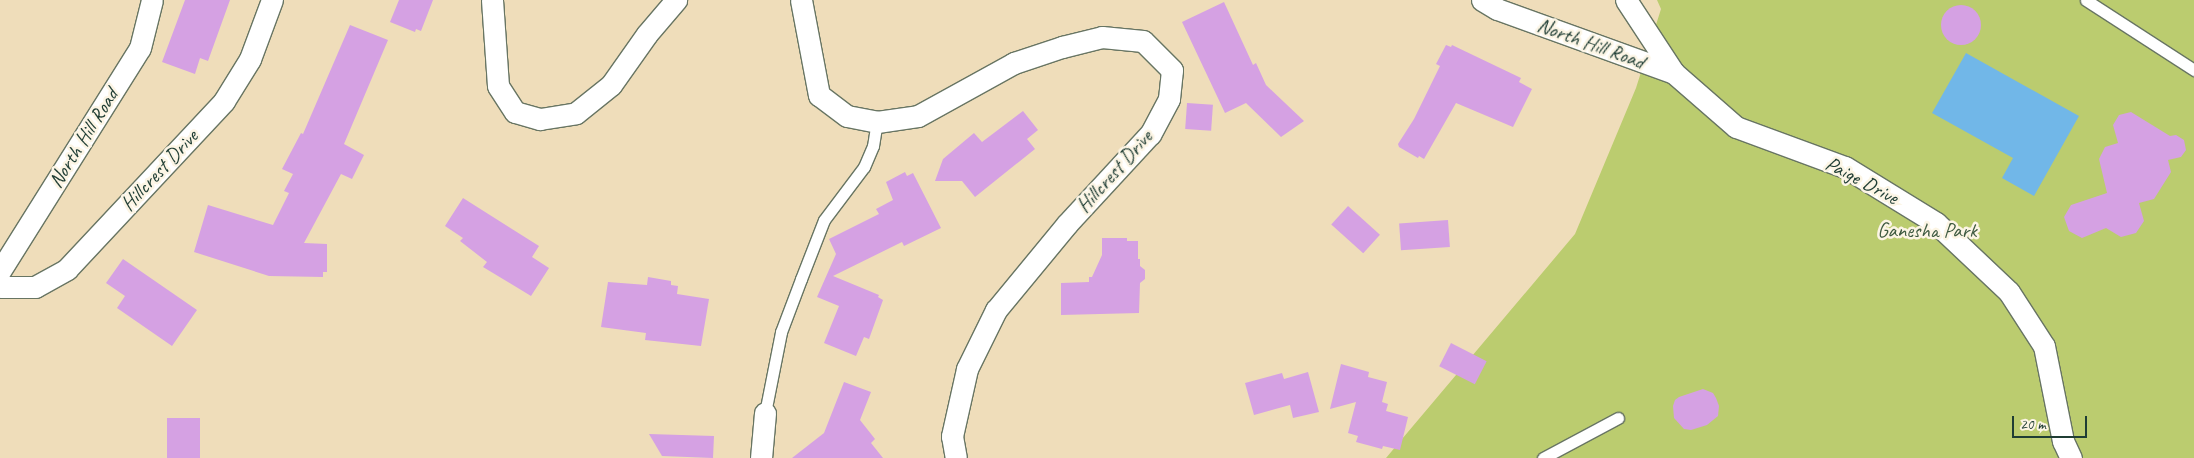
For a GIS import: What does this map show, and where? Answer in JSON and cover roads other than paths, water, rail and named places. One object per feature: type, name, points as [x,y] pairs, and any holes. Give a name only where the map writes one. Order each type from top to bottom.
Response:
[{"type":"street","name":"North Hill Road","points":[[0,270],[140,48],[152,0]]},
{"type":"street","name":"Hillcrest Drive","points":[[0,287],[35,287],[67,269],[224,101],[250,59],[272,0]]},
{"type":"street","points":[[492,0],[498,86],[515,112],[540,119],[576,113],[611,85],[647,34],[676,0]]},
{"type":"street","name":"Hillcrest Drive","points":[[801,0],[819,95],[846,116],[877,122],[918,116],[1014,63],[1062,47],[1102,37],[1143,41],[1172,70],[1169,100],[1150,134],[1067,224],[996,310],[967,369],[952,436],[956,458]]},
{"type":"street","name":"North Hill Road","points":[[1482,0],[1497,9],[1674,73]]},
{"type":"street","name":"Paige Drive","points":[[1626,0],[1674,73],[1736,127],[1845,167],[1936,222],[2009,292],[2044,346],[2063,441],[2072,458]]},
{"type":"street","points":[[760,458],[765,413]]},
{"type":"lane","points":[[2086,0],[2194,70]]},
{"type":"lane","points":[[765,413],[781,332],[800,279],[824,220],[864,167],[873,146],[877,122]]},
{"type":"lane","points":[[1543,458],[1618,418]]},
{"type":"water","points":[[1966,53],[2079,116],[2034,196],[2002,178],[2013,158],[1932,113]]},
{"type":"park label","name":"Ganesha Park","points":[[1927,230]]}]
